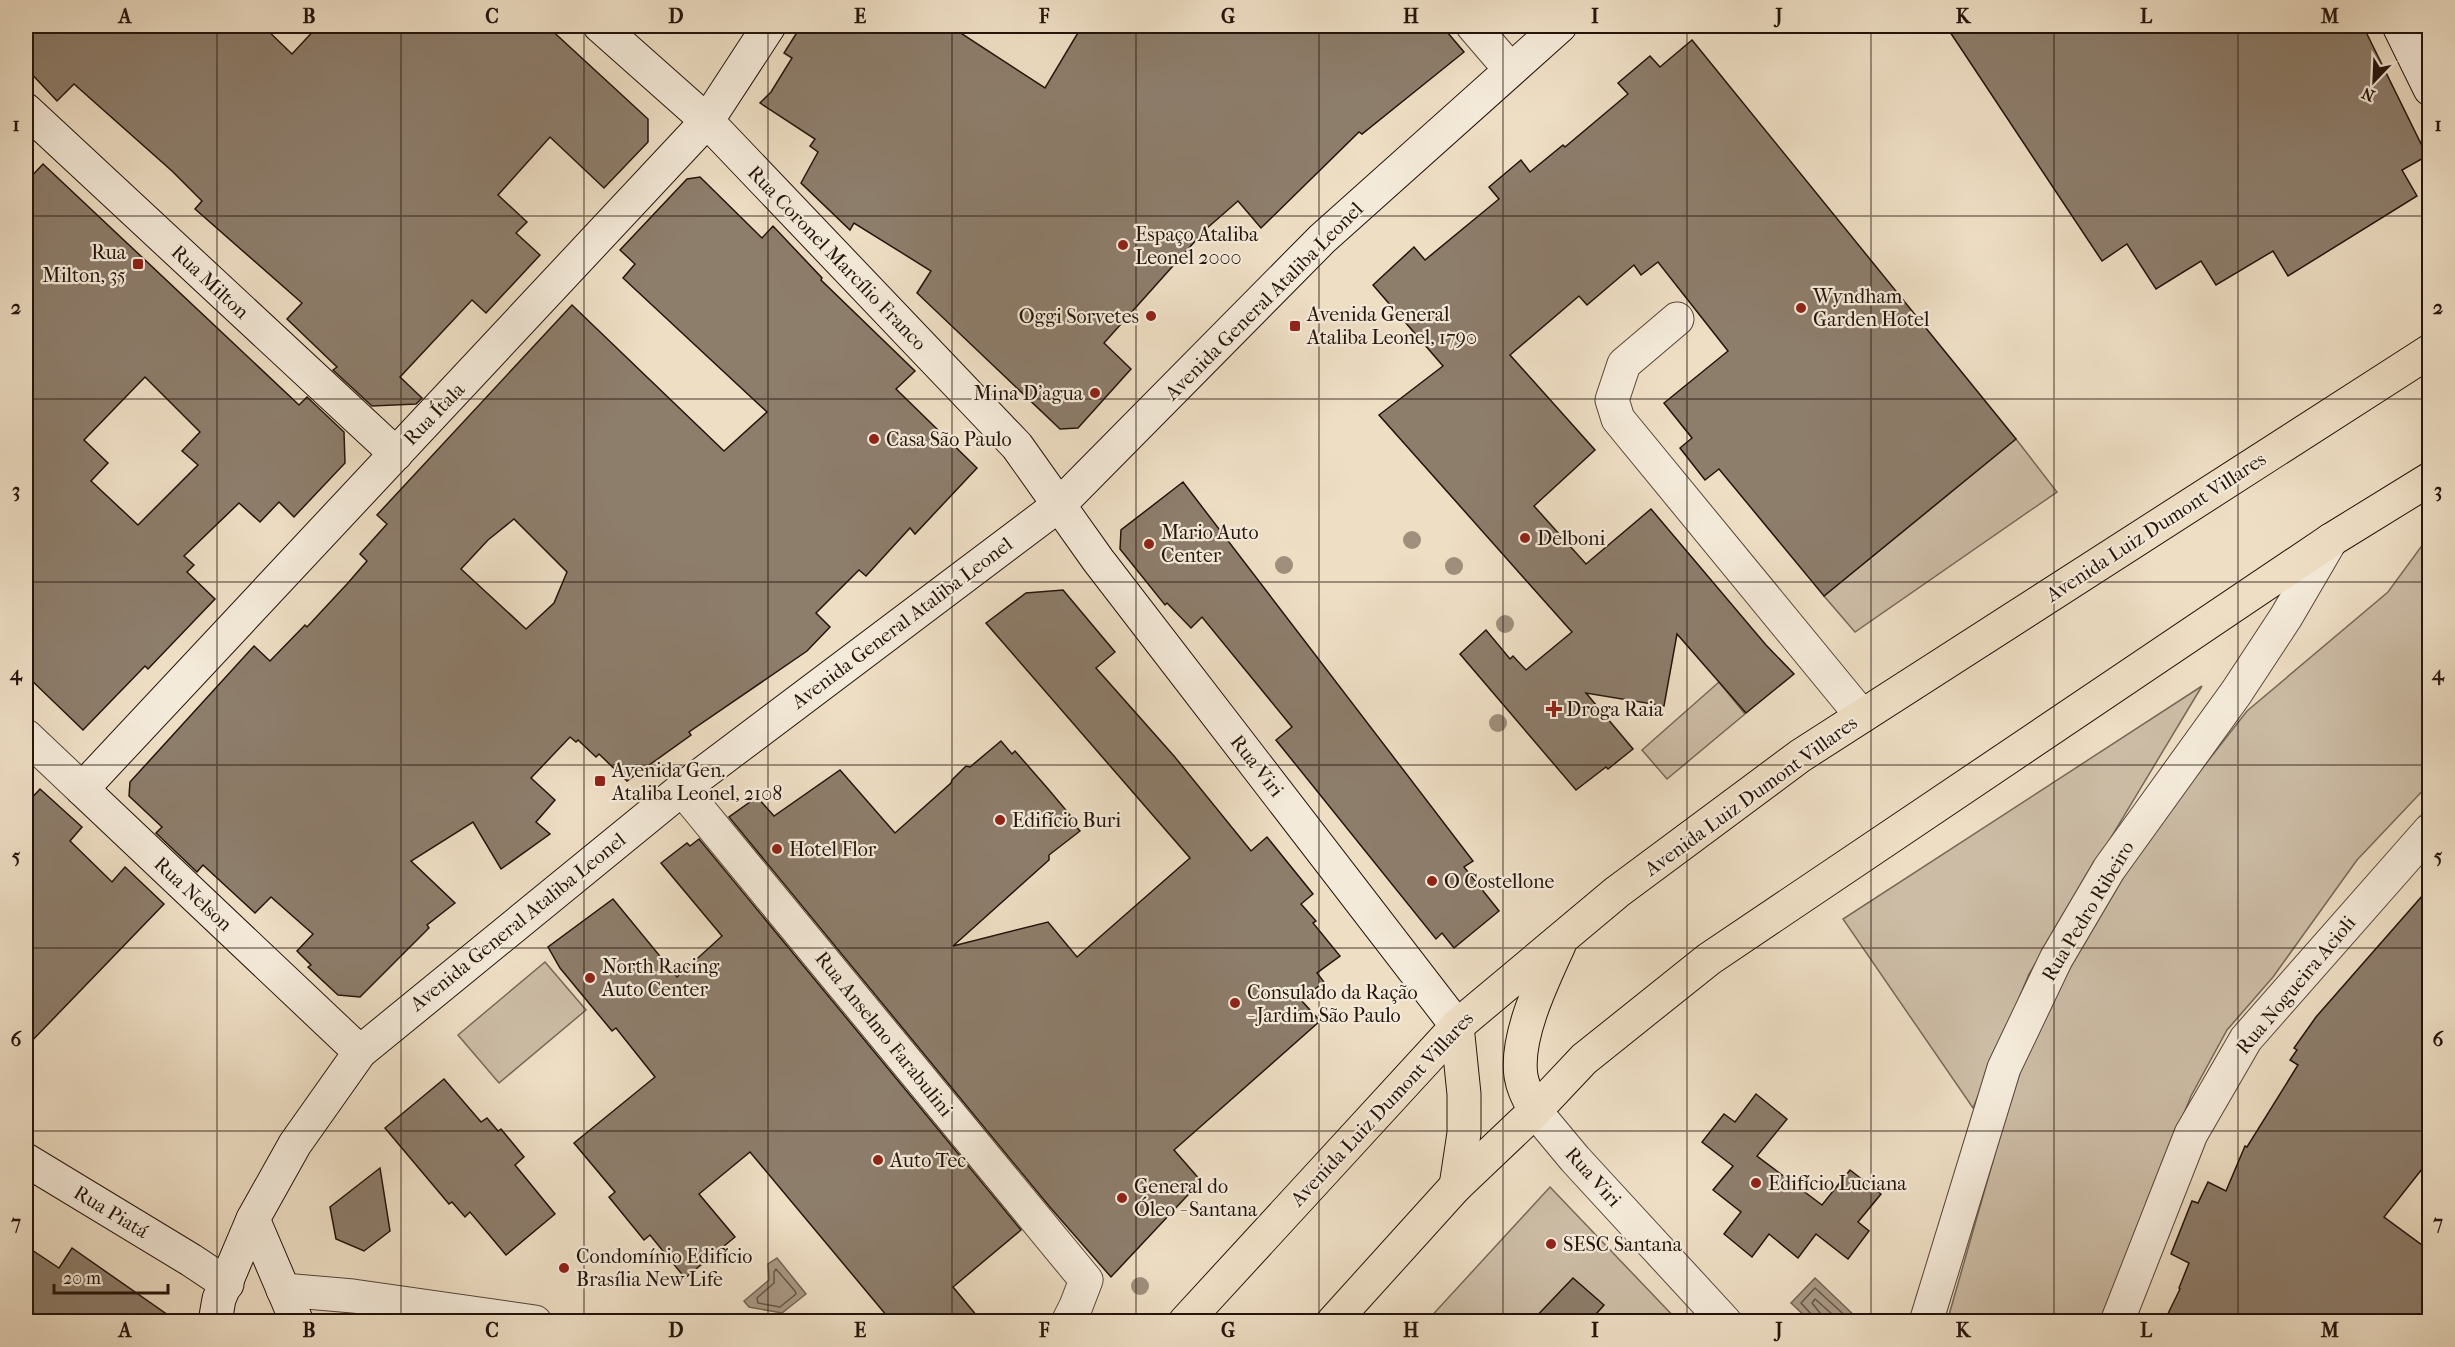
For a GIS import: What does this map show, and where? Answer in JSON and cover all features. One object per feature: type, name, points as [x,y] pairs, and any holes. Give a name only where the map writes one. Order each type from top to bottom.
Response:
[{"type":"main road","name":"Rua Coronel Marcílio Franco","points":[[600,26],[707,121],[1017,446],[1059,505]]},
{"type":"main road","name":"Rua Ítala","points":[[82,789],[707,121],[769,26]]},
{"type":"main road","points":[[1473,26],[1510,69]]},
{"type":"main road","name":"Avenida General Ataliba Leonel","points":[[215,1322],[219,1299],[253,1219],[295,1144],[360,1052],[682,789],[1059,505],[1322,240],[1560,26]]},
{"type":"main road","points":[[2399,26],[2430,89]]},
{"type":"main road","name":"Rua Milton","points":[[26,110],[396,454]]},
{"type":"main road","points":[[1677,319],[1624,364],[1612,400],[1618,419],[1862,716]]},
{"type":"main road","name":"Avenida Luiz Dumont Villares","points":[[1185,1322],[1457,1026],[1617,892],[1800,756],[2430,351]]},
{"type":"main road","points":[[1333,1322],[1456,1186],[1535,1111],[1584,1059],[1709,959],[2331,540],[2430,478]]},
{"type":"main road","name":"Rua Viri","points":[[1059,505],[1457,1026]]},
{"type":"main road","name":"Rua Pedro Ribeiro","points":[[1926,1322],[2004,1068],[2056,959],[2109,869],[2236,693],[2286,617],[2331,540]]},
{"type":"main road","name":"Rua Nelson","points":[[26,736],[360,1052]]},
{"type":"main road","name":"Rua Anselmo Farabulini","points":[[682,789],[1086,1280],[1068,1322]]},
{"type":"main road","name":"Rua Nogueira Acioli","points":[[2117,1322],[2191,1134],[2246,1039],[2430,830]]},
{"type":"main road","points":[[1535,1111],[1525,1092],[1521,1074],[1521,1057],[1536,1000],[1564,936]]},
{"type":"main road","points":[[1456,1186],[1464,1133],[1464,1094],[1457,1026]]},
{"type":"main road","name":"Rua Viri","points":[[1535,1111],[1575,1159],[1725,1322]]},
{"type":"main road","name":"Rua Piatá","points":[[26,1160],[227,1284]]},
{"type":"main road","points":[[253,1219],[297,1322]]},
{"type":"main road","points":[[283,1290],[353,1296],[535,1322]]},
{"type":"shaded area","points":[[2016,439],[2057,492],[1855,632],[1824,596]]},
{"type":"shaded area","points":[[2429,536],[2429,784],[2357,860],[2273,977],[2227,1030],[2191,1096],[2100,1321],[1947,1322],[2019,1070],[2069,963],[2131,859],[2247,711],[2388,592]]},
{"type":"shaded area","points":[[1719,682],[1745,714],[1667,779],[1642,750]]},
{"type":"shaded area","points":[[2202,686],[2029,974],[1973,1108],[1843,919]]},
{"type":"shaded area","points":[[545,962],[586,1010],[499,1083],[458,1035]]},
{"type":"shaded area","name":"SESC Santana","points":[[1550,1187],[1678,1321],[1426,1322]]},
{"type":"water","points":[[777,1258],[806,1294],[782,1313],[749,1307],[744,1301],[769,1280],[768,1264]]},
{"type":"water","points":[[1815,1278],[1860,1321],[1810,1321],[1791,1303]]},
{"type":"building","points":[[26,26],[263,26],[292,54],[318,26],[547,26],[648,119],[648,142],[604,188],[550,137],[498,195],[527,222],[516,233],[540,255],[486,313],[472,300],[400,377],[422,398],[416,404],[372,406],[333,370],[337,367],[287,319],[302,303],[195,209],[202,201],[172,171],[74,84],[57,101],[26,68]]},
{"type":"building","points":[[801,26],[950,26],[1045,88],[1082,26],[1442,26],[1464,52],[1362,134],[1359,132],[1261,228],[1238,201],[1206,229],[1104,343],[1131,369],[1078,428],[1060,429],[917,293],[931,271],[854,223],[850,230],[801,183],[818,152],[810,146],[815,139],[760,103],[771,92],[792,58],[784,53]]},
{"type":"building","points":[[1946,26],[2363,26],[2427,156],[2402,170],[2417,196],[2288,276],[2273,251],[2216,285],[2201,261],[2156,289],[2127,244],[2102,261]]},
{"type":"building","points":[[1692,40],[2016,439],[1824,596],[1719,469],[1705,480],[1680,448],[1692,438],[1664,403],[1728,351],[1658,262],[1641,275],[1634,265],[1587,305],[1579,296],[1510,355],[1595,450],[1534,506],[1586,564],[1651,509],[1766,645],[1794,674],[1746,713],[1677,634],[1664,706],[1586,693],[1633,749],[1576,790],[1460,654],[1486,630],[1510,659],[1513,656],[1526,670],[1572,632],[1379,415],[1443,366],[1373,285],[1414,247],[1425,260],[1499,199],[1489,187],[1521,160],[1530,172],[1563,145],[1565,147],[1628,94],[1618,83],[1650,56],[1660,67]]},
{"type":"building","points":[[43,164],[299,405],[307,397],[344,432],[345,463],[294,517],[279,502],[260,522],[239,503],[184,556],[194,565],[187,572],[215,599],[148,669],[145,666],[83,730],[26,675],[26,182]],"holes":[[[145,377],[200,432],[182,451],[198,465],[138,525],[91,481],[108,463],[84,440]]]},
{"type":"building","points":[[700,177],[762,238],[773,226],[822,278],[821,280],[915,371],[896,389],[977,468],[915,534],[910,528],[866,576],[859,570],[816,613],[830,627],[807,651],[689,732],[691,735],[627,781],[599,754],[596,757],[578,740],[576,742],[570,737],[531,778],[555,800],[536,822],[550,834],[501,869],[473,822],[411,861],[455,903],[427,925],[429,928],[360,997],[338,995],[308,967],[311,965],[297,951],[313,934],[271,897],[255,913],[203,865],[197,872],[156,833],[162,827],[129,796],[130,782],[254,646],[270,661],[305,625],[307,627],[347,584],[367,561],[360,554],[387,524],[377,515],[572,305],[724,451],[767,412],[623,278],[635,264],[620,250],[687,179]],"holes":[[[514,519],[567,572],[554,603],[526,629],[461,569],[488,540]]]},
{"type":"building","points":[[1183,482],[1473,861],[1464,867],[1499,911],[1454,948],[1442,933],[1436,939],[1276,740],[1292,727],[1202,617],[1191,628],[1167,603],[1165,605],[1120,549],[1121,530]]},
{"type":"building","points":[[1063,590],[1115,652],[1096,668],[1174,756],[1251,851],[1267,837],[1313,894],[1301,904],[1316,921],[1313,923],[1340,956],[1317,973],[1324,982],[1301,1000],[1320,1021],[1174,1150],[1201,1181],[1111,1277],[1049,1206],[729,817],[757,797],[774,816],[840,770],[895,833],[951,783],[966,766],[970,767],[1001,741],[1012,754],[1015,751],[1070,815],[1067,817],[1080,831],[1049,855],[1049,860],[953,946],[1048,922],[1077,957],[1190,858],[986,623],[1026,593]]},
{"type":"building","points":[[40,789],[82,827],[70,841],[112,882],[125,867],[164,904],[26,1047],[26,804]]},
{"type":"building","points":[[699,839],[1021,1230],[953,1287],[982,1322],[892,1322],[750,1152],[699,1194],[735,1237],[685,1278],[650,1235],[644,1240],[609,1197],[615,1192],[574,1143],[655,1077],[616,1028],[612,1031],[560,968],[548,947],[613,899],[677,977],[722,936],[661,863],[687,843],[690,846]]},
{"type":"building","points":[[2430,887],[2430,1159],[2384,1217],[2430,1251],[2430,1322],[2164,1322],[2180,1289],[2189,1263],[2171,1254],[2192,1201],[2198,1203],[2208,1182],[2226,1191],[2245,1146],[2247,1147],[2298,1065],[2290,1060],[2297,1050],[2294,1048],[2316,1017]]},
{"type":"building","points":[[444,1079],[481,1122],[487,1118],[498,1131],[501,1129],[524,1157],[515,1165],[555,1214],[506,1255],[470,1212],[465,1217],[452,1202],[449,1204],[385,1128]]},
{"type":"building","name":"Edifício Luciana","points":[[1756,1094],[1787,1119],[1757,1156],[1822,1205],[1850,1170],[1881,1194],[1858,1222],[1869,1231],[1848,1259],[1816,1234],[1798,1258],[1769,1234],[1752,1257],[1724,1234],[1741,1212],[1713,1190],[1733,1166],[1702,1142],[1724,1114],[1735,1122]]},
{"type":"building","points":[[380,1168],[390,1231],[364,1251],[336,1239],[330,1207]]},
{"type":"building","points":[[26,1246],[59,1268],[72,1248],[178,1322],[26,1322]]},
{"type":"building","points":[[1573,1278],[1604,1305],[1589,1322],[1531,1322]]},
{"type":"place","name":"Espaço Ataliba Leonel 2000","points":[[1123,245]]},
{"type":"place","name":"Rua Milton, 35","points":[[138,264]]},
{"type":"place","name":"Wyndham Garden Hotel","points":[[1801,308]]},
{"type":"place","name":"Oggi Sorvetes","points":[[1151,316]]},
{"type":"place","name":"Avenida General Ataliba Leonel, 1790","points":[[1295,326]]},
{"type":"place","name":"Mina D'agua","points":[[1095,393]]},
{"type":"place","name":"Casa São Paulo","points":[[874,439]]},
{"type":"place","name":"Delboni","points":[[1525,538]]},
{"type":"place","name":"Mario Auto Center","points":[[1149,544]]},
{"type":"place","name":"Droga Raia","points":[[1554,709]]},
{"type":"place","name":"Avenida Gen. Ataliba Leonel, 2108","points":[[600,781]]},
{"type":"place","name":"Edifício Buri","points":[[1000,820]]},
{"type":"place","name":"Hotel Flor","points":[[777,849]]},
{"type":"place","name":"O Costellone","points":[[1432,881]]},
{"type":"place","name":"North Racing Auto Center","points":[[590,978]]},
{"type":"place","name":"Consulado da Ração - Jardim São Paulo","points":[[1235,1003]]},
{"type":"place","name":"Auto Tec","points":[[878,1160]]},
{"type":"place","name":"Edifício Luciana","points":[[1756,1183]]},
{"type":"place","name":"General do Óleo - Santana","points":[[1122,1198]]},
{"type":"place","name":"SESC Santana","points":[[1551,1244]]},
{"type":"place","name":"Condomínio Edifício Brasília New Life","points":[[564,1268]]}]
